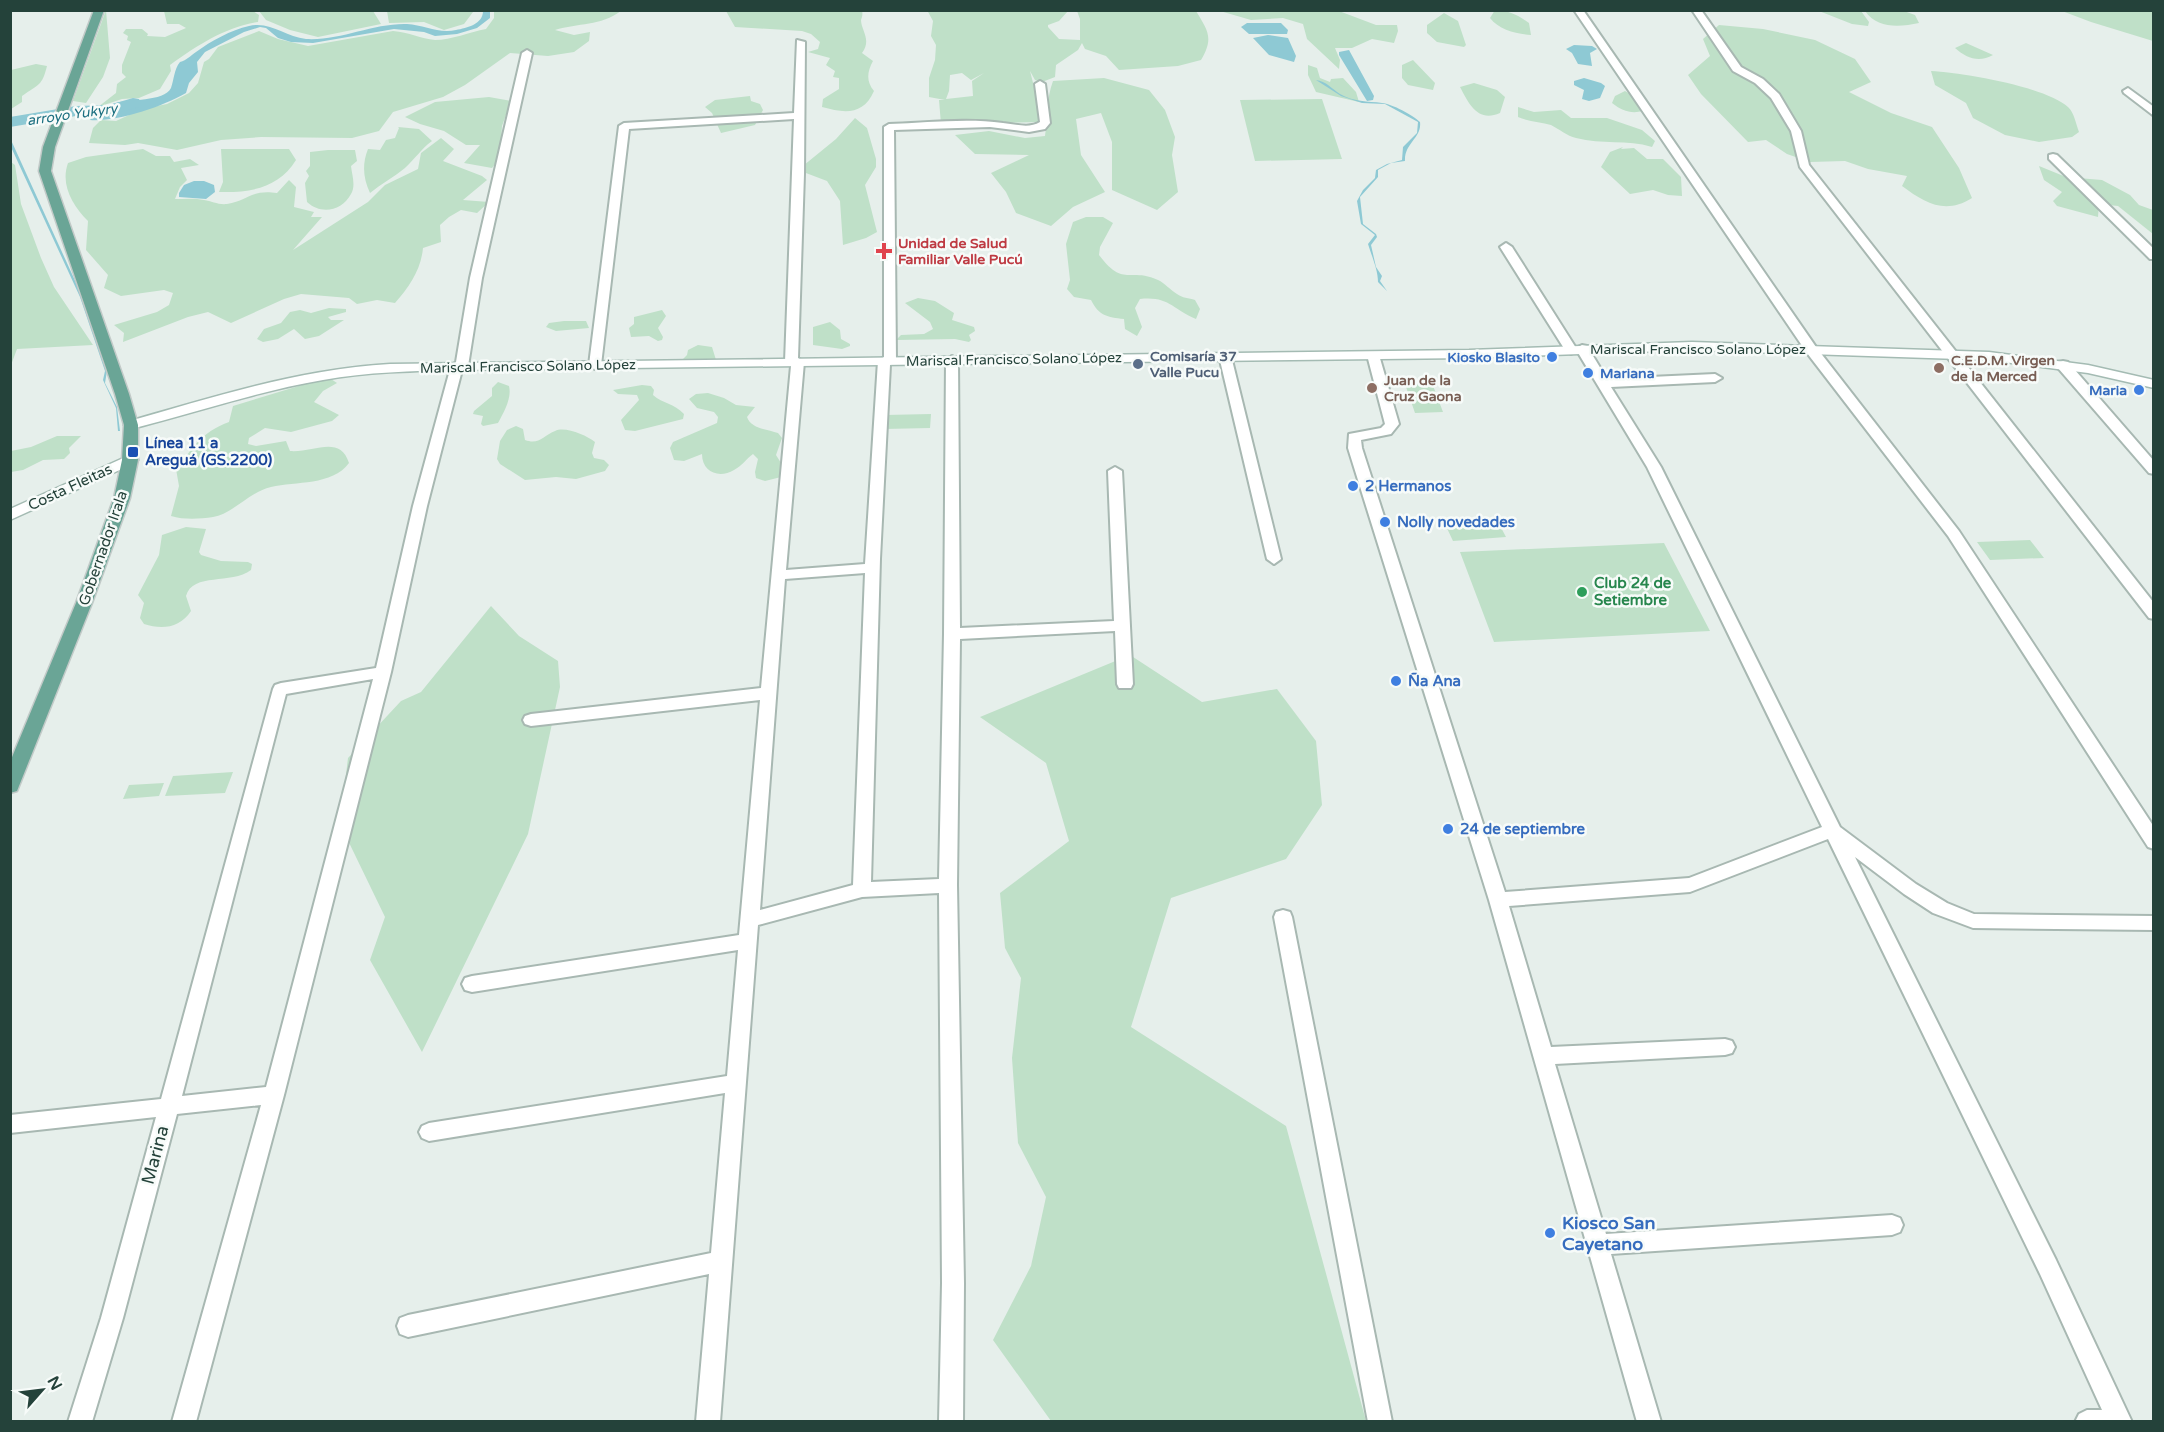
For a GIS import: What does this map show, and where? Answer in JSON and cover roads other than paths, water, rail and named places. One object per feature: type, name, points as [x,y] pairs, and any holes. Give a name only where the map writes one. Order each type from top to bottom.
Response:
[{"type":"main road","name":"Gobernador Irala","points":[[10,786],[87,594],[122,498],[130,460],[131,425],[106,343],[45,171],[45,161],[99,10]]},
{"type":"main road","name":"Mariscal Francisco Solano López","points":[[131,425],[254,390],[314,377],[379,369],[459,366],[1373,355],[1683,346],[1952,354],[2063,365],[2154,384]]},
{"type":"main road","name":"Costa Fleitas","points":[[10,515],[130,460]]},
{"type":"street","points":[[1578,10],[1813,350],[1954,534],[2154,842]]},
{"type":"street","points":[[1696,10],[1737,69],[1759,81],[1775,96],[1796,131],[1804,165],[2154,614]]},
{"type":"street","points":[[708,1422],[795,362],[800,42]]},
{"type":"street","points":[[184,1422],[274,1095],[383,672],[420,506],[459,366],[476,278],[527,53]]},
{"type":"street","points":[[862,891],[874,484],[887,361],[889,127],[990,124],[1024,129],[1038,128],[1043,126],[1045,120],[1040,84]]},
{"type":"street","points":[[2128,91],[2154,113]]},
{"type":"street","points":[[595,365],[624,126],[799,116]]},
{"type":"street","points":[[2053,157],[2154,256]]},
{"type":"street","points":[[1506,247],[1577,350],[1603,383],[1654,466],[2048,1268],[2120,1421],[2087,1422]]},
{"type":"street","points":[[1373,355],[1392,424],[1386,431],[1358,435],[1353,440],[1498,900],[1649,1422]]},
{"type":"street","points":[[1225,356],[1274,559]]},
{"type":"street","points":[[951,1422],[953,1283],[948,885],[952,634],[952,360]]},
{"type":"street","points":[[2063,365],[2154,470]]},
{"type":"street","points":[[1603,383],[1715,378]]},
{"type":"street","points":[[1115,471],[1125,684]]},
{"type":"street","points":[[778,575],[873,568]]},
{"type":"street","points":[[952,634],[1121,626]]},
{"type":"street","name":"Marina","points":[[80,1422],[112,1318],[280,692],[383,672]]},
{"type":"street","points":[[531,720],[768,693]]},
{"type":"street","points":[[1498,900],[1690,885],[1833,830]]},
{"type":"street","points":[[1833,830],[1910,889],[1940,908],[1973,921],[2154,923]]},
{"type":"street","points":[[750,920],[862,891],[948,885]]},
{"type":"street","points":[[1283,918],[1380,1422]]},
{"type":"street","points":[[472,984],[749,941]]},
{"type":"street","points":[[1544,1056],[1725,1047]]},
{"type":"street","points":[[429,1132],[736,1083]]},
{"type":"street","points":[[10,1124],[274,1095]]},
{"type":"street","points":[[1599,1245],[1892,1225]]},
{"type":"street","points":[[408,1326],[721,1261]]},
{"type":"water","points":[[483,11],[490,11],[490,18],[477,28],[457,34],[435,36],[424,32],[394,29],[313,43],[291,42],[278,38],[266,28],[260,27],[244,32],[205,52],[197,62],[198,72],[189,83],[186,93],[139,112],[113,119],[90,120],[98,109],[122,102],[161,96],[171,88],[180,62],[228,33],[249,26],[271,27],[306,39],[331,37],[394,24],[450,31],[474,25],[480,19]]},
{"type":"water","points":[[1247,23],[1281,23],[1288,30],[1287,34],[1249,34],[1241,27]]},
{"type":"water","points":[[1268,35],[1288,38],[1296,56],[1294,62],[1269,55],[1253,38]]},
{"type":"water","points":[[1574,45],[1592,46],[1597,49],[1590,53],[1592,66],[1578,64],[1572,53],[1566,49]]},
{"type":"water","points":[[1349,50],[1374,96],[1373,100],[1367,101],[1339,55],[1339,52]]},
{"type":"water","points":[[1584,78],[1605,86],[1600,98],[1589,101],[1582,99],[1584,90],[1574,85],[1574,81]]},
{"type":"water","points":[[1316,80],[1350,98],[1391,105],[1420,122],[1420,128],[1405,155],[1405,161],[1391,163],[1378,170],[1378,177],[1360,197],[1363,224],[1376,234],[1377,237],[1371,245],[1376,267],[1382,276],[1380,281],[1387,291],[1378,282],[1368,244],[1375,235],[1361,224],[1357,201],[1363,190],[1375,178],[1376,170],[1387,164],[1402,160],[1403,147],[1417,133],[1418,122],[1385,104],[1362,103],[1341,96]]},
{"type":"water","points":[[11,140],[82,296],[107,371],[105,383],[117,407],[120,431],[118,431],[116,408],[103,380],[105,371],[80,297],[11,147]]},
{"type":"water","points":[[194,181],[204,181],[214,185],[215,192],[206,199],[179,197],[184,185]]},
{"type":"waterway","name":"arroyo Yukyry","points":[[10,122],[76,111],[110,110],[133,103]]},
{"type":"place","name":"Unidad de Salud Familiar Valle Pucú","points":[[884,251]]},
{"type":"place","name":"Kiosko Blasito","points":[[1552,357]]},
{"type":"place","name":"Comisaría 37 Valle Pucu","points":[[1138,364]]},
{"type":"place","name":"C.E.D.M. Virgen de la Merced","points":[[1939,368]]},
{"type":"place","name":"Mariana","points":[[1588,373]]},
{"type":"place","name":"Juan de la Cruz Gaona","points":[[1372,388]]},
{"type":"place","name":"Maria","points":[[2139,390]]},
{"type":"place","name":"Línea 11 a Areguá (GS.2200)","points":[[133,452]]},
{"type":"place","name":"2 Hermanos","points":[[1353,486]]},
{"type":"place","name":"Nolly novedades","points":[[1385,522]]},
{"type":"place","name":"Club 24 de Setiembre","points":[[1582,592]]},
{"type":"place","name":"Ña Ana","points":[[1396,681]]},
{"type":"place","name":"24 de septiembre","points":[[1448,829]]},
{"type":"place","name":"Kiosco San Cayetano","points":[[1550,1233]]}]
